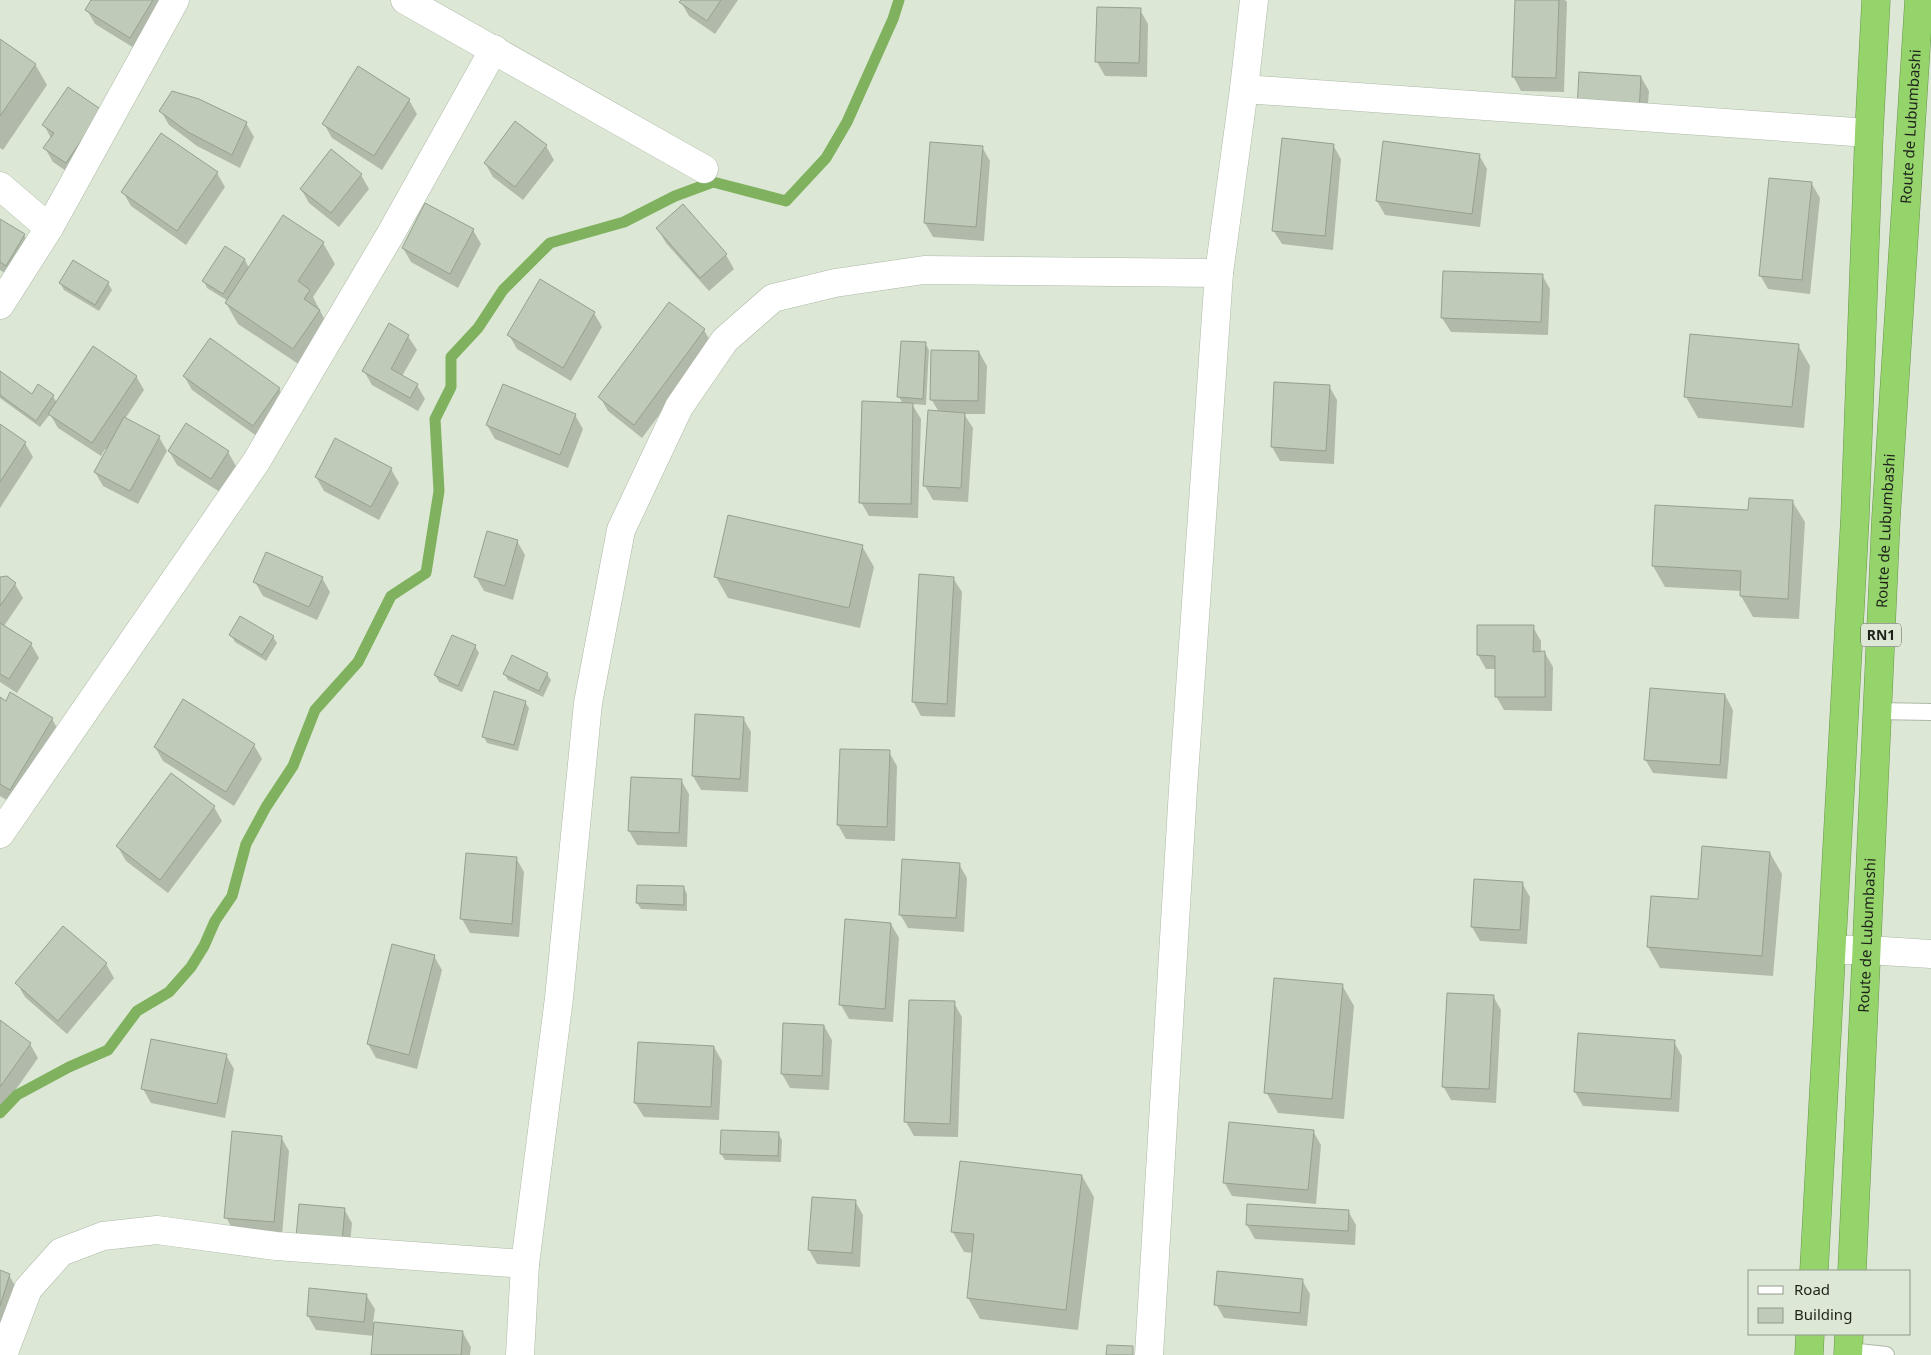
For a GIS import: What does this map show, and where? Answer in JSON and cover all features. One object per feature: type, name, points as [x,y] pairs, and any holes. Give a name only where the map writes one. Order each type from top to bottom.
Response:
[{"type":"highway","name":"Route de Lubumbashi","points":[[1814,1270],[1856,517],[1869,133],[1876,0]]},
{"type":"highway","name":"Route de Lubumbashi","points":[[1852,1270],[1868,950],[1886,518],[1919,0]]},
{"type":"highway","points":[[1809,1355],[1810,1335]]},
{"type":"street","points":[[0,305],[49,228],[175,0]]},
{"type":"street","points":[[1149,1355],[1184,779],[1219,273],[1254,0]]},
{"type":"street","points":[[419,3],[704,169]]},
{"type":"street","points":[[0,834],[256,462],[390,235],[494,48]]},
{"type":"street","points":[[1244,89],[1869,133]]},
{"type":"street","points":[[0,186],[49,228]]},
{"type":"street","points":[[520,1355],[525,1264],[560,998],[588,703],[621,530],[679,407],[725,340],[773,298],[835,283],[924,270],[1219,273]]},
{"type":"street","points":[[1832,950],[1931,954]]},
{"type":"street","points":[[3,1355],[28,1290],[61,1252],[103,1236],[157,1230],[276,1246],[525,1264]]},
{"type":"lane","points":[[1878,711],[1931,712]]},
{"type":"lane","points":[[1849,1347],[1886,1355]]},
{"type":"building","points":[[91,0],[153,0],[130,38],[85,10]]},
{"type":"building","points":[[681,0],[721,0],[707,21],[679,2]]},
{"type":"building","points":[[1515,0],[1559,0],[1556,78],[1512,77]]},
{"type":"building","points":[[1097,7],[1141,8],[1139,63],[1095,62]]},
{"type":"building","points":[[0,39],[36,64],[0,116]]},
{"type":"building","points":[[358,66],[410,99],[374,156],[322,124]]},
{"type":"building","points":[[1579,72],[1641,76],[1639,113],[1577,109]]},
{"type":"building","points":[[68,87],[102,110],[66,163],[43,148],[54,133],[42,125]]},
{"type":"building","points":[[172,91],[199,99],[247,122],[232,155],[188,132],[159,111]]},
{"type":"building","points":[[515,121],[547,145],[515,187],[484,163]]},
{"type":"building","points":[[161,133],[218,172],[177,231],[121,192]]},
{"type":"building","points":[[1282,138],[1334,144],[1325,236],[1272,231]]},
{"type":"building","points":[[1383,141],[1480,154],[1472,214],[1376,201]]},
{"type":"building","points":[[930,142],[983,146],[976,227],[924,223]]},
{"type":"building","points":[[331,149],[362,174],[331,213],[300,189]]},
{"type":"building","points":[[1769,178],[1812,182],[1802,280],[1759,276]]},
{"type":"building","points":[[425,203],[474,229],[450,274],[402,248]]},
{"type":"building","points":[[683,204],[727,254],[700,278],[656,228]]},
{"type":"building","points":[[283,215],[324,242],[298,281],[310,290],[304,299],[320,310],[293,349],[225,303]]},
{"type":"building","points":[[0,219],[25,234],[6,266],[0,262]]},
{"type":"building","points":[[225,246],[245,259],[223,294],[202,281]]},
{"type":"building","points":[[73,260],[109,282],[95,305],[59,283]]},
{"type":"building","points":[[1443,271],[1543,274],[1541,322],[1441,318]]},
{"type":"building","points":[[540,279],[595,312],[563,368],[507,335]]},
{"type":"building","points":[[669,302],[705,329],[634,425],[598,397]]},
{"type":"building","points":[[389,323],[409,335],[391,369],[418,384],[410,398],[362,371]]},
{"type":"building","points":[[1690,334],[1799,344],[1792,407],[1684,397]]},
{"type":"building","points":[[210,338],[280,388],[253,426],[183,376]]},
{"type":"building","points":[[901,341],[926,342],[923,399],[897,397]]},
{"type":"building","points":[[93,346],[137,376],[92,443],[48,414]]},
{"type":"building","points":[[931,350],[979,351],[978,401],[930,400]]},
{"type":"building","points":[[0,371],[32,394],[38,384],[54,395],[36,421],[0,395]]},
{"type":"building","points":[[1274,382],[1330,385],[1326,451],[1271,447]]},
{"type":"building","points":[[503,384],[576,414],[560,455],[486,425]]},
{"type":"building","points":[[862,401],[913,403],[911,504],[859,503]]},
{"type":"building","points":[[928,410],[965,413],[961,488],[923,486]]},
{"type":"building","points":[[124,417],[160,436],[130,491],[94,472]]},
{"type":"building","points":[[186,423],[229,451],[211,479],[168,451]]},
{"type":"building","points":[[0,424],[26,442],[0,482]]},
{"type":"building","points":[[335,438],[392,468],[371,507],[315,477]]},
{"type":"building","points":[[1749,498],[1793,500],[1788,599],[1740,596],[1741,571],[1652,566],[1655,505],[1748,510]]},
{"type":"building","points":[[728,515],[863,545],[849,608],[714,577]]},
{"type":"building","points":[[487,531],[518,540],[505,586],[474,577]]},
{"type":"building","points":[[266,552],[323,577],[309,607],[253,582]]},
{"type":"building","points":[[919,574],[954,577],[947,704],[912,702]]},
{"type":"building","points":[[7,576],[16,583],[0,606],[0,577]]},
{"type":"building","points":[[240,616],[274,636],[262,655],[229,635]]},
{"type":"building","points":[[0,623],[32,643],[9,679],[0,674]]},
{"type":"building","points":[[1477,625],[1534,625],[1533,652],[1545,651],[1545,697],[1495,697],[1495,656],[1477,655]]},
{"type":"building","points":[[452,635],[476,645],[458,686],[434,675]]},
{"type":"building","points":[[512,655],[548,673],[539,691],[503,674]]},
{"type":"building","points":[[1650,688],[1725,694],[1720,765],[1644,760]]},
{"type":"building","points":[[494,691],[526,701],[514,745],[482,737]]},
{"type":"building","points":[[10,692],[53,718],[10,790],[0,784],[0,697],[6,701]]},
{"type":"building","points":[[183,699],[255,744],[226,792],[154,747]]},
{"type":"building","points":[[695,714],[744,717],[740,779],[692,776]]},
{"type":"building","points":[[840,749],[890,750],[887,827],[837,825]]},
{"type":"building","points":[[171,773],[215,806],[160,880],[116,846]]},
{"type":"building","points":[[631,777],[682,779],[679,833],[628,831]]},
{"type":"building","points":[[1702,846],[1770,852],[1762,956],[1647,947],[1651,896],[1698,899]]},
{"type":"building","points":[[466,853],[517,857],[512,924],[460,919]]},
{"type":"building","points":[[902,859],[960,863],[956,918],[899,915]]},
{"type":"building","points":[[1474,879],[1523,882],[1520,930],[1471,927]]},
{"type":"building","points":[[637,885],[684,886],[684,905],[636,903]]},
{"type":"building","points":[[845,919],[891,923],[885,1009],[839,1005]]},
{"type":"building","points":[[63,926],[107,963],[58,1021],[15,983]]},
{"type":"building","points":[[392,944],[435,955],[409,1055],[367,1044]]},
{"type":"building","points":[[1274,978],[1343,984],[1332,1099],[1264,1093]]},
{"type":"building","points":[[1447,993],[1494,995],[1489,1089],[1442,1087]]},
{"type":"building","points":[[909,1000],[955,1001],[950,1124],[904,1122]]},
{"type":"building","points":[[0,1020],[31,1043],[0,1087]]},
{"type":"building","points":[[783,1023],[824,1025],[822,1076],[781,1074]]},
{"type":"building","points":[[1578,1033],[1675,1040],[1671,1099],[1574,1092]]},
{"type":"building","points":[[151,1039],[227,1054],[217,1104],[141,1089]]},
{"type":"building","points":[[638,1042],[714,1046],[711,1107],[634,1103]]},
{"type":"building","points":[[1229,1122],[1314,1130],[1308,1190],[1223,1183]]},
{"type":"building","points":[[721,1130],[779,1132],[778,1156],[720,1154]]},
{"type":"building","points":[[232,1131],[282,1136],[274,1222],[224,1218]]},
{"type":"building","points":[[960,1161],[1082,1175],[1066,1310],[967,1298],[974,1234],[951,1232]]},
{"type":"building","points":[[812,1197],[856,1200],[852,1253],[808,1250]]},
{"type":"building","points":[[299,1204],[345,1208],[342,1242],[296,1238]]},
{"type":"building","points":[[1247,1204],[1349,1210],[1348,1231],[1246,1225]]},
{"type":"building","points":[[0,1270],[10,1274],[0,1306]]},
{"type":"building","points":[[1217,1271],[1303,1279],[1300,1313],[1214,1305]]},
{"type":"building","points":[[309,1288],[367,1294],[364,1322],[307,1316]]},
{"type":"building","points":[[374,1322],[463,1331],[461,1355],[371,1355]]},
{"type":"building","points":[[1107,1345],[1133,1346],[1133,1355],[1106,1355]]},
{"type":"waterway","points":[[0,1113],[17,1095],[69,1067],[108,1050],[137,1011],[169,992],[191,967],[204,946],[215,921],[232,896],[246,844],[266,807],[293,766],[315,710],[358,662],[391,596],[426,573],[439,491],[435,419],[451,387],[451,357],[478,328],[503,290],[550,243],[624,222],[675,196],[713,182],[786,201],[826,158],[847,122],[893,19],[899,0]]}]
